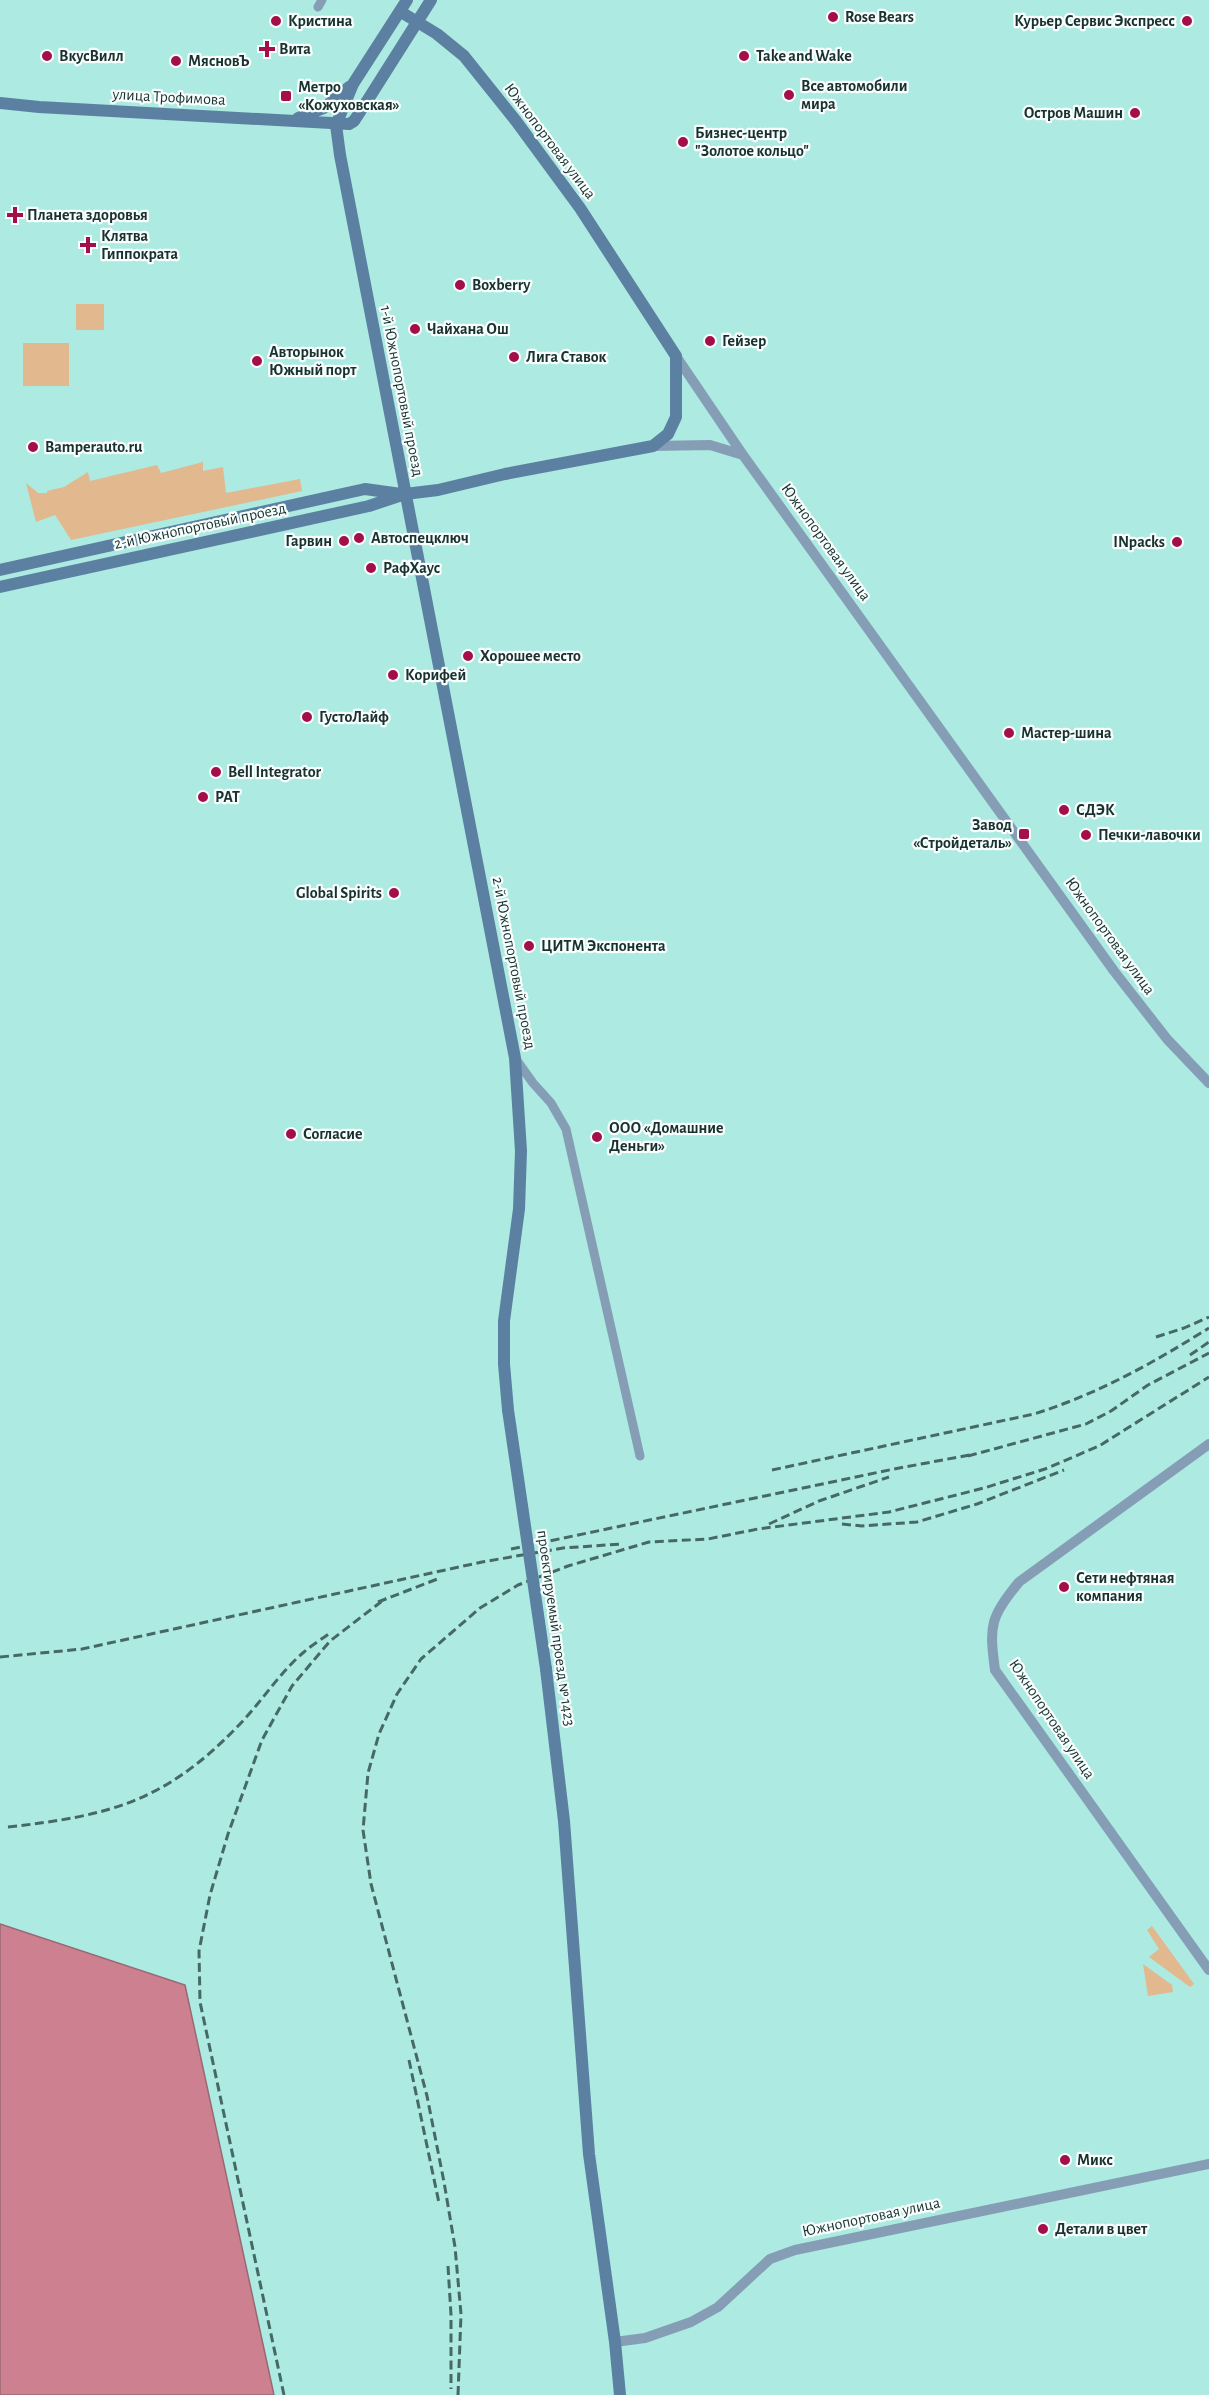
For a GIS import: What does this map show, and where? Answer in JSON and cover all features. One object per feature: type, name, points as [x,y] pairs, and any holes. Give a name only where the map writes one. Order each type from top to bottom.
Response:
[{"type":"main road","points":[[407,0],[352,84],[336,125],[349,124],[354,120],[431,0]]},
{"type":"main road","name":"Южнопортовая улица","points":[[401,12],[464,56],[516,121],[580,208],[676,356]]},
{"type":"main road","points":[[294,120],[324,108],[352,84]]},
{"type":"main road","name":"улица Трофимова","points":[[0,103],[294,120],[336,125]]},
{"type":"main road","name":"1-й Южнопортовый проезд","points":[[336,125],[405,494],[438,490],[505,474],[653,446]]},
{"type":"main road","points":[[653,446],[668,434],[676,417],[676,356]]},
{"type":"main road","name":"2-й Южнопортовый проезд","points":[[0,570],[338,494],[365,489],[405,494]]},
{"type":"main road","points":[[338,494],[347,497],[349,501],[343,512]]},
{"type":"main road","name":"2-й Южнопортовый проезд","points":[[0,587],[343,512],[405,494]]},
{"type":"main road","name":"2-й Южнопортовый проезд","points":[[405,494],[515,1058]]},
{"type":"main road","name":"проектируемый проезд № 1423","points":[[515,1058],[521,1151],[519,1209],[504,1321],[504,1364],[508,1410],[546,1669],[564,1821],[589,2154],[615,2342]]},
{"type":"main road","points":[[615,2342],[620,2395]]},
{"type":"street","name":"Южнопортовая улица","points":[[676,356],[743,455],[1114,971],[1167,1039],[1209,1083]]},
{"type":"street","points":[[653,446],[710,445],[743,455]]},
{"type":"street","name":"2-й Южнопортовый проезд","points":[[515,1058],[551,1103],[566,1129],[640,1456]]},
{"type":"street","name":"Южнопортовая улица","points":[[1209,1444],[1019,1582],[999,1607],[990,1635],[995,1670],[1209,1970]]},
{"type":"street","name":"Южнопортовая улица","points":[[615,2342],[645,2338],[691,2322],[718,2307],[770,2259],[795,2250],[1209,2164]]},
{"type":"shaded area","points":[[76,304],[104,304],[104,330],[76,330]]},
{"type":"shaded area","points":[[23,343],[69,343],[69,386],[23,386]]},
{"type":"shaded area","points":[[203,462],[203,471],[223,467],[226,493],[300,479],[302,491],[71,540],[55,515],[36,522],[26,483],[38,493],[47,493],[47,491],[64,487],[88,472],[90,481],[157,465],[161,473]]},
{"type":"shaded area","points":[[0,1924],[185,1985],[274,2395],[0,2395]]},
{"type":"shaded area","points":[[1152,1926],[1194,1984],[1190,1987],[1149,1957],[1159,1949],[1147,1930]]},
{"type":"shaded area","points":[[1143,1964],[1172,1985],[1173,1992],[1148,1996]]},
{"type":"railway","points":[[1156,1337],[1209,1317]]},
{"type":"railway","points":[[772,1470],[1034,1414],[1081,1397],[1124,1377],[1209,1328]]},
{"type":"railway","points":[[1190,1355],[1209,1342]]},
{"type":"railway","points":[[968,1456],[1086,1424],[1111,1411],[1148,1385],[1209,1353]]},
{"type":"railway","points":[[458,2395],[461,2314],[455,2247],[427,2096],[371,1884],[363,1830],[368,1773],[379,1734],[397,1694],[421,1659],[480,1608],[518,1585],[568,1566],[649,1542],[708,1539],[758,1529],[889,1512],[984,1488],[1045,1469],[1099,1446],[1209,1377]]},
{"type":"railway","points":[[511,1549],[975,1454]]},
{"type":"railway","points":[[842,1524],[862,1526],[917,1522],[977,1504],[1064,1470]]},
{"type":"railway","points":[[769,1524],[819,1501],[889,1477]]},
{"type":"railway","points":[[0,1657],[82,1649],[482,1562],[563,1548],[622,1544]]},
{"type":"railway","points":[[378,1602],[440,1578]]},
{"type":"railway","points":[[284,2395],[200,2002],[199,1951],[210,1895],[228,1834],[262,1740],[292,1686],[330,1641],[386,1598]]},
{"type":"railway","points":[[8,1827],[44,1823],[105,1810],[159,1789],[185,1773],[211,1752],[246,1718],[295,1660],[330,1633]]},
{"type":"railway","points":[[409,2060],[439,2203]]},
{"type":"railway","points":[[448,2266],[451,2315],[451,2389]]},
{"type":"place","name":"Rose Bears","points":[[833,17]]},
{"type":"place","name":"Кристина","points":[[276,21]]},
{"type":"place","name":"Курьер Сервис Экспресс","points":[[1187,21]]},
{"type":"place","name":"Вита","points":[[267,49]]},
{"type":"place","name":"ВкусВилл","points":[[47,56]]},
{"type":"place","name":"Take and Wake","points":[[744,56]]},
{"type":"place","name":"МясновЪ","points":[[176,61]]},
{"type":"place","name":"Все автомобили мира","points":[[789,95]]},
{"type":"place","name":"Метро «Кожуховская»","points":[[286,96]]},
{"type":"place","name":"Остров Машин","points":[[1135,113]]},
{"type":"place","name":"Бизнес-центр \"Золотое кольцо\"","points":[[683,142]]},
{"type":"place","name":"Планета здоровья","points":[[15,215]]},
{"type":"place","name":"Клятва Гиппократа","points":[[88,245]]},
{"type":"place","name":"Boxberry","points":[[460,285]]},
{"type":"place","name":"Чайхана Ош","points":[[415,329]]},
{"type":"place","name":"Гейзер","points":[[710,341]]},
{"type":"place","name":"Лига Ставок","points":[[514,357]]},
{"type":"place","name":"Авторынок Южный порт","points":[[257,361]]},
{"type":"place","name":"Bamperauto.ru","points":[[33,447]]},
{"type":"place","name":"Автоспецключ","points":[[359,538]]},
{"type":"place","name":"Гарвин","points":[[344,541]]},
{"type":"place","name":"INpacks","points":[[1177,542]]},
{"type":"place","name":"РафХаус","points":[[371,568]]},
{"type":"place","name":"Хорошее место","points":[[468,656]]},
{"type":"place","name":"Корифей","points":[[393,675]]},
{"type":"place","name":"ГустоЛайф","points":[[307,717]]},
{"type":"place","name":"Мастер-шина","points":[[1009,733]]},
{"type":"place","name":"Bell Integrator","points":[[216,772]]},
{"type":"place","name":"РАТ","points":[[203,797]]},
{"type":"place","name":"СДЭК","points":[[1064,810]]},
{"type":"place","name":"Завод «Стройдеталь»","points":[[1024,834]]},
{"type":"place","name":"Печки-лавочки","points":[[1086,835]]},
{"type":"place","name":"Global Spirits","points":[[394,893]]},
{"type":"place","name":"ЦИТМ Экспонента","points":[[529,946]]},
{"type":"place","name":"Согласие","points":[[291,1134]]},
{"type":"place","name":"ООО «Домашние Деньги»","points":[[597,1137]]},
{"type":"place","name":"Сети нефтяная компания","points":[[1064,1587]]},
{"type":"place","name":"Микс","points":[[1065,2160]]},
{"type":"place","name":"Детали в цвет","points":[[1043,2229]]}]
